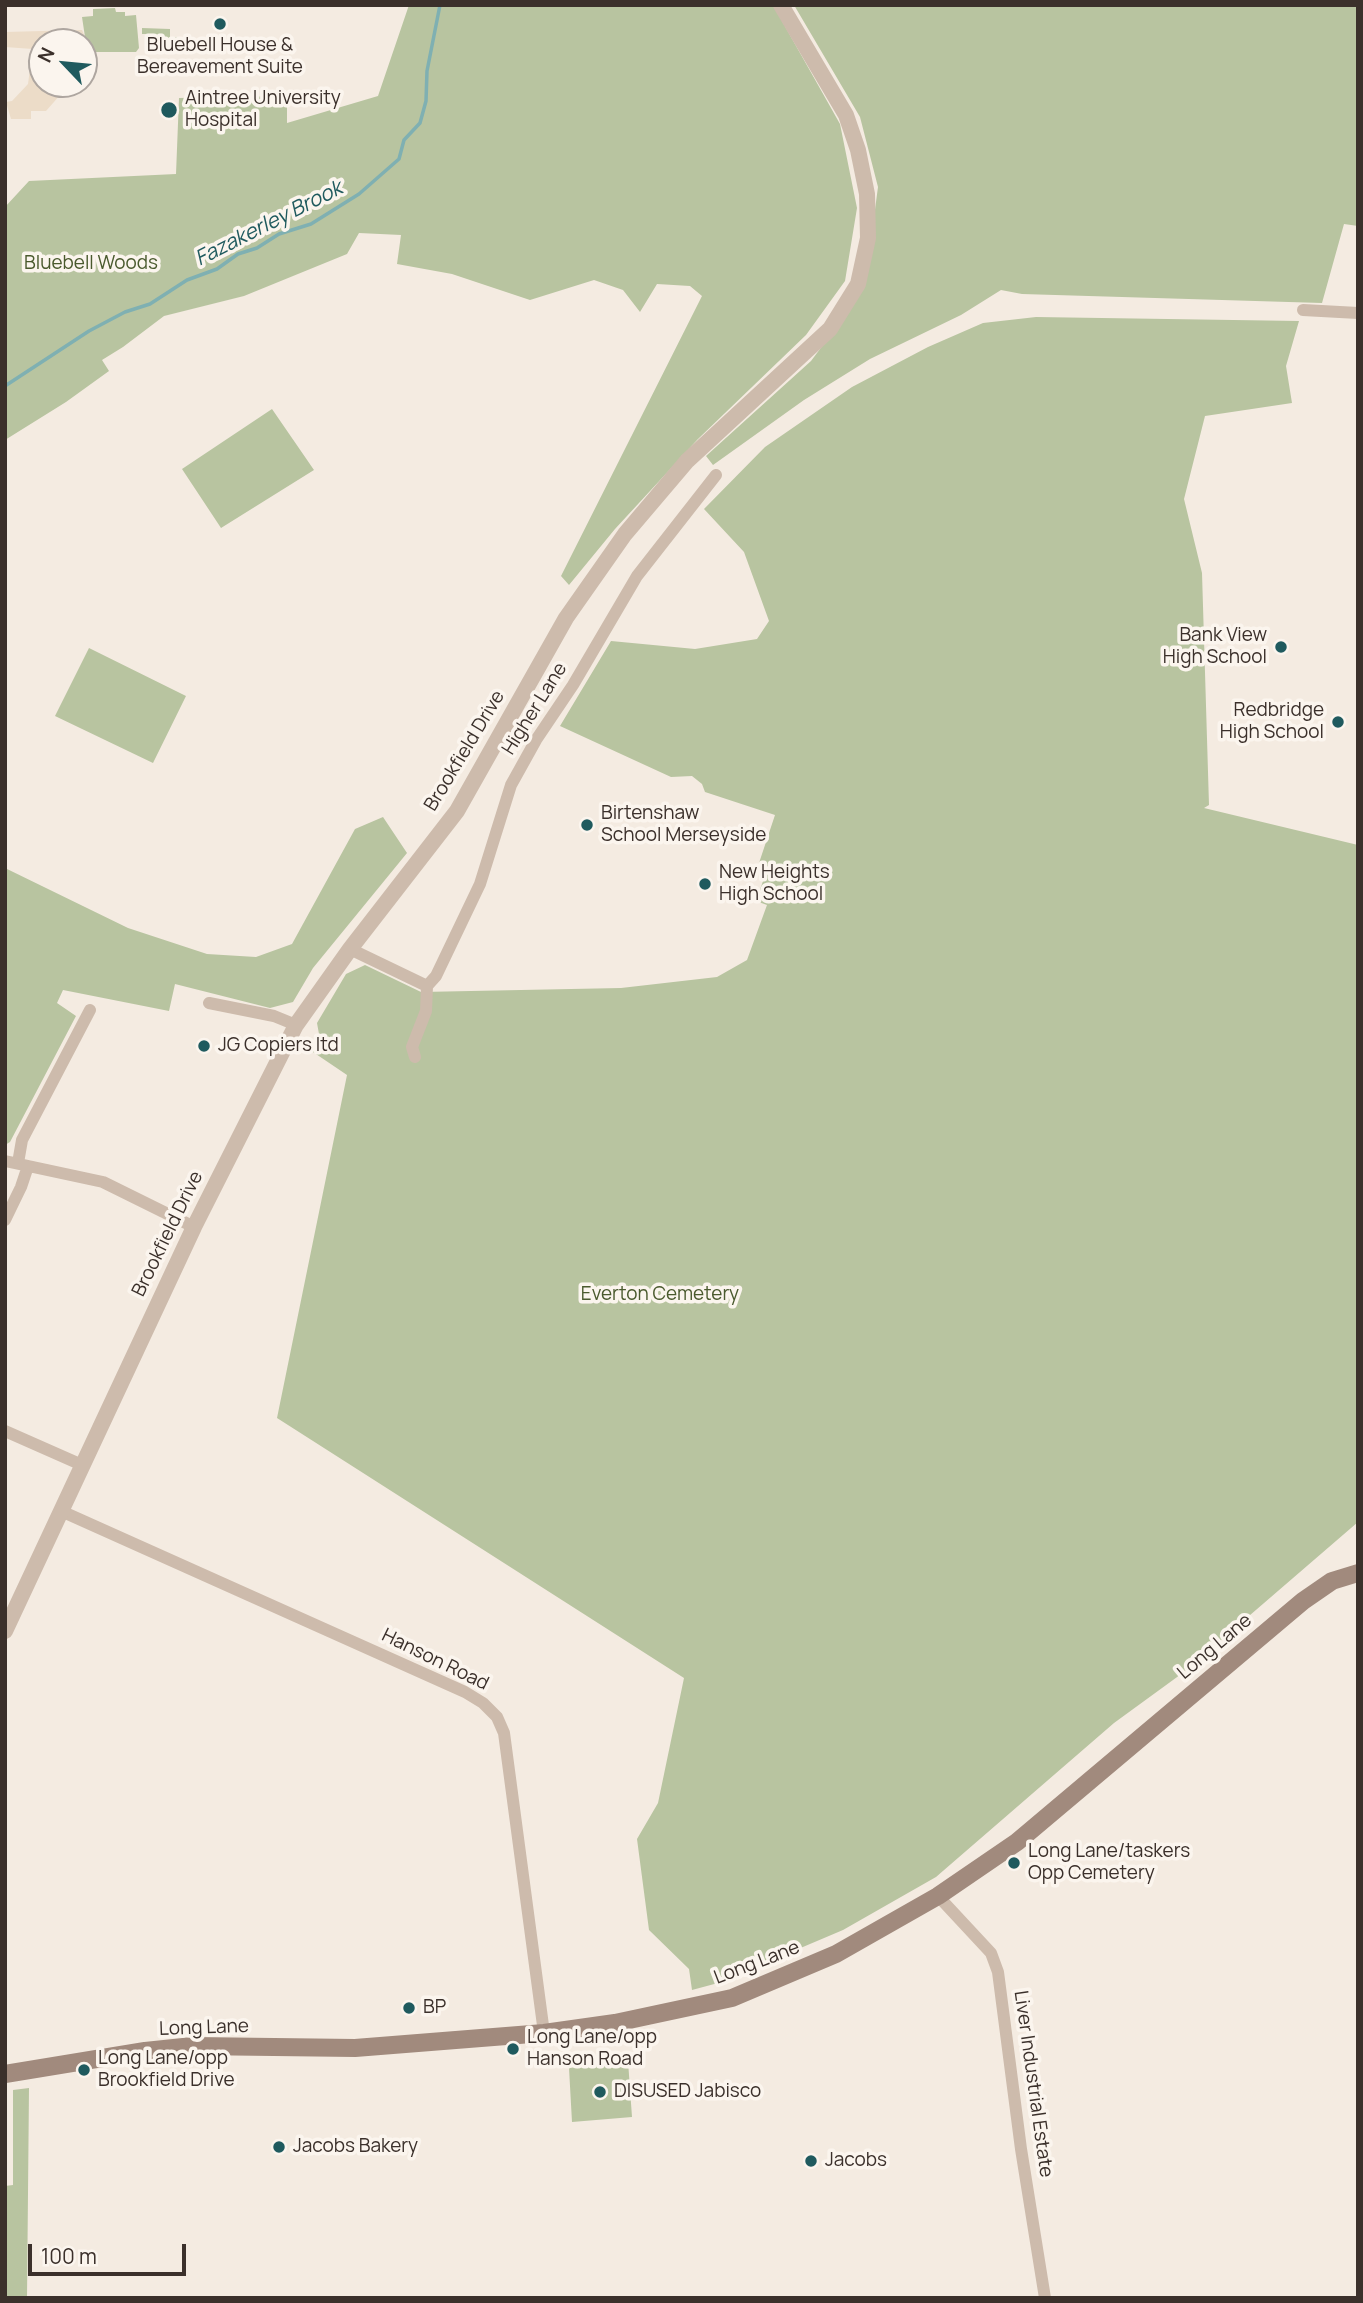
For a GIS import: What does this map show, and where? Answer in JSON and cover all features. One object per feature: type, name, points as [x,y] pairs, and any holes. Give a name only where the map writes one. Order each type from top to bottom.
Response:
[{"type":"main road","name":"Long Lane","points":[[5,2074],[145,2051],[193,2046],[355,2048],[544,2033],[615,2023],[732,1998],[836,1954],[938,1896],[1017,1842],[1303,1601],[1332,1581],[1358,1573]]},
{"type":"street","name":"Brookfield Drive","points":[[5,1631],[194,1227],[296,1025],[350,949],[457,811],[566,618],[625,534],[687,461],[830,329],[858,284],[868,238],[867,194],[858,150],[846,116],[782,5]]},
{"type":"street","points":[[1303,310],[1358,313]]},
{"type":"street","name":"Higher Lane","points":[[415,1057],[412,1047],[426,1011],[427,986],[436,976],[480,884],[511,785],[637,576],[716,475]]},
{"type":"street","points":[[350,949],[427,986]]},
{"type":"street","points":[[209,1003],[274,1016],[296,1025]]},
{"type":"street","points":[[5,1220],[22,1187],[17,1163],[22,1140],[90,1010]]},
{"type":"street","points":[[17,1163],[103,1182],[194,1227]]},
{"type":"street","points":[[5,1431],[82,1465]]},
{"type":"street","name":"Hanson Road","points":[[61,1511],[465,1692],[483,1703],[498,1717],[504,1733],[544,2033]]},
{"type":"street","name":"Liver Industrial Estate","points":[[938,1896],[991,1953],[999,1976],[1021,2149],[1045,2298]]},
{"type":"green space","name":"Bluebell Woods","points":[[409,5],[773,5],[840,124],[857,208],[845,281],[806,335],[698,439],[615,529],[569,585],[561,576],[702,296],[690,286],[657,284],[640,312],[623,290],[594,280],[530,300],[452,274],[397,264],[401,235],[359,233],[347,254],[244,296],[164,316],[102,360],[109,371],[5,440],[5,207],[29,181],[176,174],[179,98],[287,96],[287,123],[378,96]]},
{"type":"green space","points":[[794,5],[1358,5],[1358,226],[1344,224],[1322,303],[1022,294],[1001,290],[961,315],[870,359],[804,400],[713,465],[706,456],[811,361],[847,313],[868,262],[878,187],[860,117]]},
{"type":"green space","points":[[115,8],[116,12],[125,12],[125,16],[136,15],[139,48],[136,52],[98,52],[98,28],[84,28],[82,17],[93,16],[93,9]]},
{"type":"green space","points":[[142,28],[170,29],[170,37],[180,37],[180,41],[175,48],[167,52],[149,51],[149,34],[142,34]]},
{"type":"green space","name":"Everton Cemetery","points":[[1036,317],[1299,321],[1286,366],[1292,403],[1205,416],[1184,499],[1202,573],[1209,805],[1204,808],[1358,845],[1358,1522],[1184,1672],[1114,1723],[936,1877],[843,1930],[718,1983],[692,1990],[689,1969],[649,1930],[637,1839],[658,1803],[684,1678],[277,1418],[347,1075],[310,1050],[319,1034],[317,1023],[346,974],[365,965],[421,992],[621,988],[717,977],[747,960],[767,905],[756,901],[768,867],[759,863],[775,815],[705,792],[702,784],[692,776],[671,777],[560,726],[611,641],[695,649],[757,639],[769,621],[744,552],[704,509],[765,447],[852,387],[928,347],[983,323]]},
{"type":"green space","points":[[272,409],[314,470],[221,528],[182,469]]},
{"type":"green space","points":[[89,648],[186,696],[153,763],[55,716]]},
{"type":"green space","points":[[383,817],[407,853],[313,968],[293,1002],[270,1008],[175,984],[169,1011],[63,990],[57,1003],[76,1016],[10,1142],[5,1145],[5,868],[128,928],[207,954],[256,957],[292,944],[355,829]]},
{"type":"green space","name":"DISUSED Jabisco","points":[[628,2061],[632,2117],[572,2122],[569,2068]]},
{"type":"green space","points":[[29,2088],[27,2298],[5,2298],[5,2186],[13,2185],[13,2090]]},
{"type":"shaded area","points":[[28,31],[28,49],[5,47],[5,32]]},
{"type":"shaded area","points":[[28,84],[28,98],[57,98],[46,111],[31,111],[31,119],[11,119],[6,102],[12,101]]},
{"type":"waterway","name":"Fazakerley Brook","points":[[5,386],[89,331],[125,312],[150,304],[187,280],[217,269],[238,254],[257,248],[279,234],[311,224],[359,194],[399,159],[404,140],[420,123],[426,101],[427,71],[440,5]]},
{"type":"place","name":"Bluebell House & Bereavement Suite","points":[[220,24]]},
{"type":"place","name":"Aintree University Hospital","points":[[169,110]]},
{"type":"place","name":"Bank View High School","points":[[1281,647]]},
{"type":"place","name":"Redbridge High School","points":[[1338,722]]},
{"type":"place","name":"Birtenshaw School Merseyside","points":[[587,825]]},
{"type":"place","name":"New Heights High School","points":[[705,884]]},
{"type":"place","name":"JG Copiers ltd","points":[[204,1046]]},
{"type":"place","name":"Long Lane/taskers Opp Cemetery","points":[[1014,1863]]},
{"type":"place","name":"BP","points":[[409,2008]]},
{"type":"place","name":"Long Lane/opp Hanson Road","points":[[513,2049]]},
{"type":"place","name":"Long Lane/opp Brookfield Drive","points":[[84,2070]]},
{"type":"place","name":"DISUSED Jabisco","points":[[600,2092]]},
{"type":"place","name":"Jacobs Bakery","points":[[279,2147]]},
{"type":"place","name":"Jacobs","points":[[811,2161]]}]
